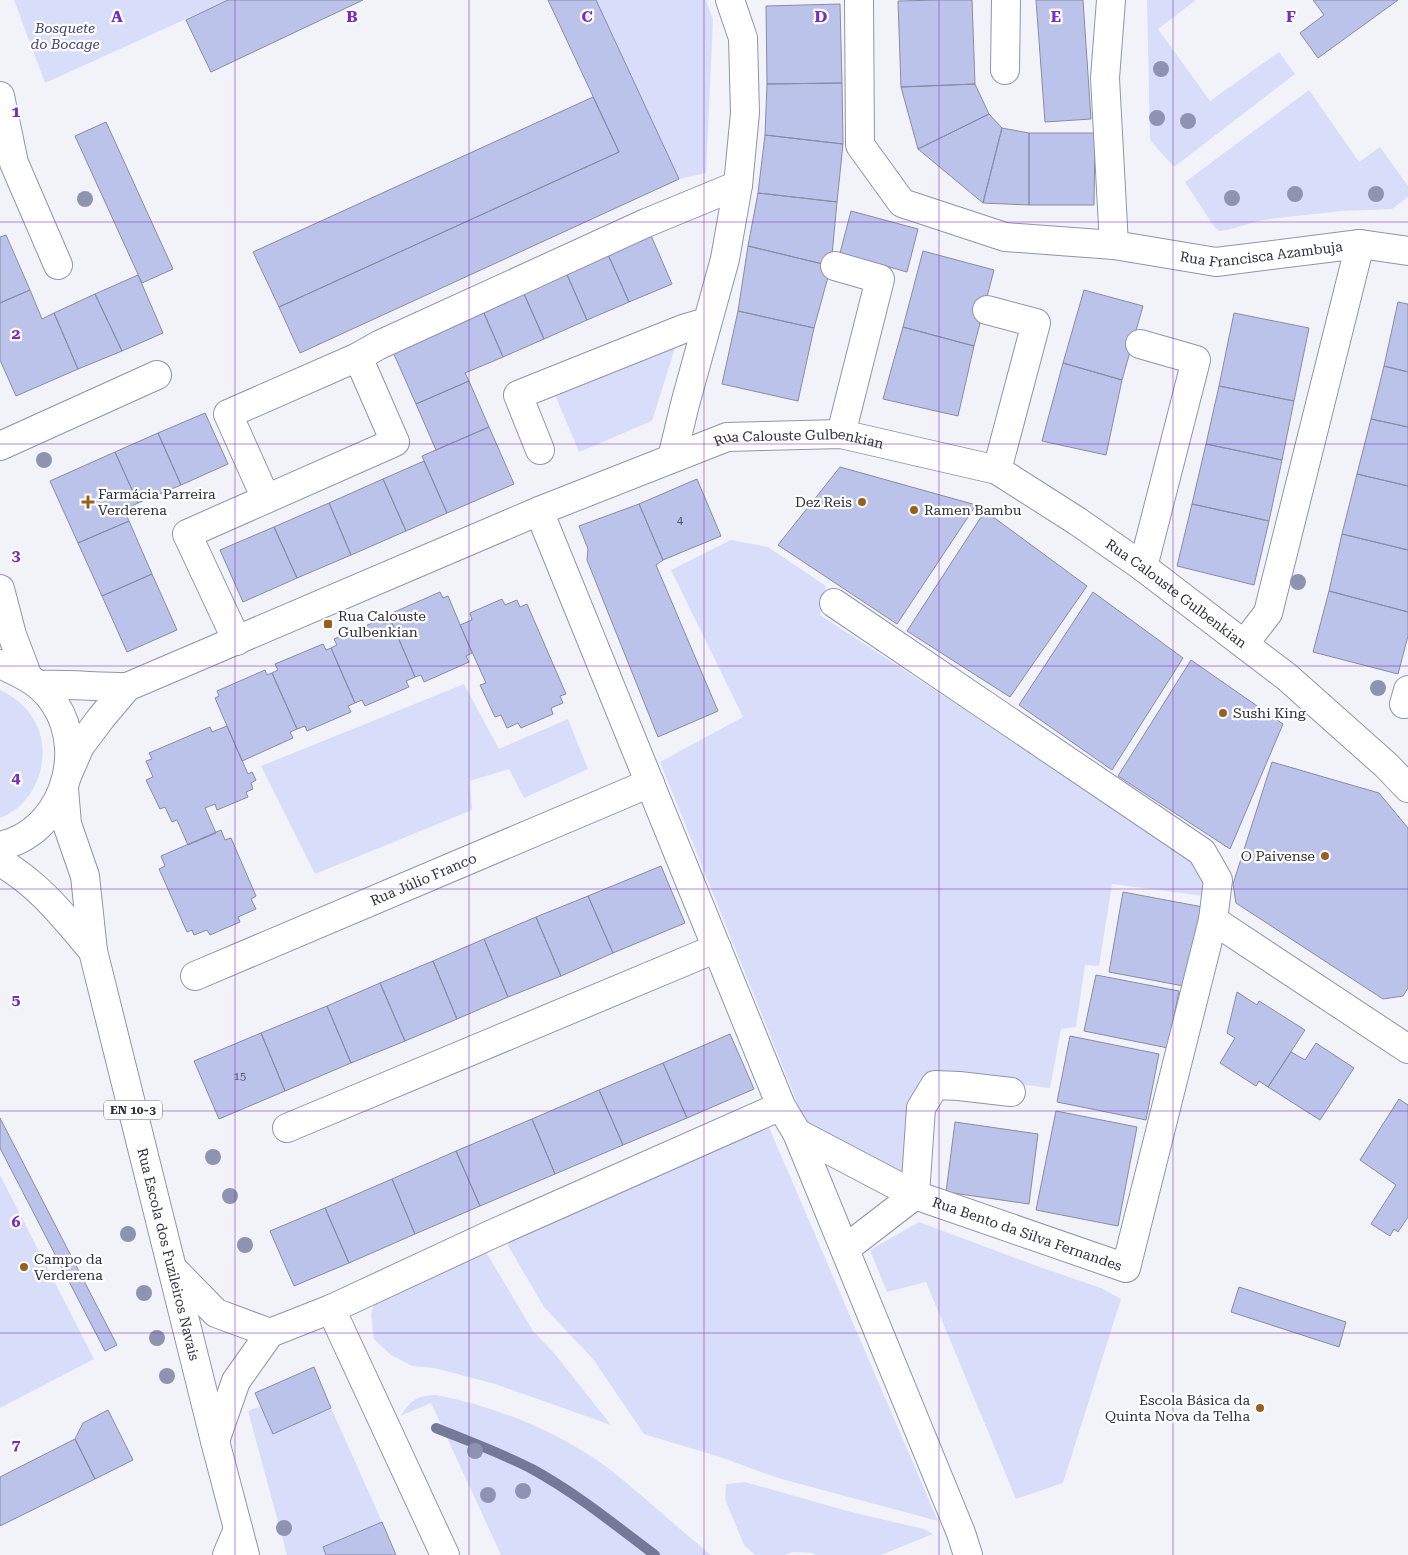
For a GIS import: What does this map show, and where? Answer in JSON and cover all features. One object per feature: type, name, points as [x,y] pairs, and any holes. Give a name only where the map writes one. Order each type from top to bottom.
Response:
[{"type":"street","points":[[672,458],[725,259],[738,185],[745,113],[743,38],[730,0]]},
{"type":"street","name":"Rua Francisca Azambuja","points":[[859,0],[860,145],[902,203],[1005,237],[1114,245],[1216,262],[1360,244],[1408,251]]},
{"type":"street","points":[[1005,70],[1006,0]]},
{"type":"street","points":[[1111,0],[1105,78],[1114,245]]},
{"type":"street","points":[[0,96],[14,163],[58,265]]},
{"type":"street","points":[[266,499],[228,414],[358,357],[379,345],[637,227],[738,185]]},
{"type":"street","points":[[1244,644],[1268,613],[1360,244]]},
{"type":"street","points":[[835,266],[880,279],[841,434]]},
{"type":"street","points":[[987,310],[1036,323],[997,470]]},
{"type":"street","points":[[540,450],[518,395],[683,329],[707,322]]},
{"type":"street","points":[[1140,344],[1196,360],[1142,566]]},
{"type":"street","points":[[238,641],[187,534],[395,442],[358,357]]},
{"type":"street","points":[[0,446],[157,375]]},
{"type":"street","name":"Rua Calouste Gulbenkian","points":[[33,681],[94,688],[127,687],[540,511],[727,437],[841,434],[997,470],[1077,521],[1142,566],[1244,644],[1294,683],[1387,766],[1408,788]]},
{"type":"street","points":[[540,511],[781,1106],[797,1133],[968,1555]]},
{"type":"street","points":[[0,589],[12,635],[33,681]]},
{"type":"street","points":[[834,603],[1202,852],[1218,880],[1213,920],[1407,1045]]},
{"type":"street","points":[[0,664],[33,681],[55,704],[66,727],[70,751],[66,782]]},
{"type":"street","name":"Rua Calouste Gulbenkian","points":[[0,846],[32,832],[51,812],[66,782],[80,746],[127,687]]},
{"type":"street","name":"Rua Escola dos Fuzileiros Navais","points":[[66,782],[67,824],[85,876],[93,951],[245,1555]]},
{"type":"street","name":"Rua Júlio Franco","points":[[196,976],[650,783]]},
{"type":"street","name":"Rua Escola dos Fuzileiros Navais","points":[[0,862],[21,875],[45,895],[93,951]]},
{"type":"street","name":"Rua Bento da Silva Fernandes","points":[[797,1133],[915,1195],[1126,1268],[1213,920]]},
{"type":"street","points":[[287,1128],[717,948]]},
{"type":"street","points":[[845,1249],[915,1195],[921,1108],[935,1085],[1011,1092]]},
{"type":"street","points":[[215,1441],[236,1381],[270,1333],[332,1309],[490,1235],[781,1106]]},
{"type":"street","points":[[172,1268],[216,1313],[270,1333]]},
{"type":"street","points":[[332,1309],[445,1555]]},
{"type":"street","points":[[227,1555],[238,1529]]},
{"type":"green space","name":"Bosquete do Bocage","points":[[14,0],[228,0],[45,83]]},
{"type":"green space","points":[[596,0],[706,0],[713,20],[706,173],[679,179]]},
{"type":"green space","points":[[1147,0],[1196,0],[1158,29],[1210,101],[1279,52],[1295,74],[1174,167],[1150,140]]},
{"type":"green space","points":[[1309,90],[1359,162],[1380,147],[1408,186],[1408,197],[1392,209],[1342,211],[1278,218],[1219,231],[1213,225],[1185,182]]},
{"type":"green space","points":[[676,345],[652,421],[579,452],[553,390]]},
{"type":"green space","points":[[731,540],[768,547],[826,586],[820,615],[1187,855],[1208,886],[1204,896],[1112,884],[1099,966],[1085,965],[1076,1027],[1061,1029],[1050,1088],[932,1073],[907,1102],[904,1177],[805,1122],[660,762],[743,717],[671,570]]},
{"type":"green space","points":[[464,684],[499,749],[568,719],[588,769],[524,798],[509,769],[470,781],[472,810],[315,874],[261,766]]},
{"type":"green space","points":[[0,690],[17,700],[30,714],[38,728],[42,742],[42,758],[40,773],[34,787],[25,800],[14,811],[0,818]]},
{"type":"green space","points":[[768,1125],[938,1521],[778,1478],[720,1457],[644,1434],[593,1359],[544,1307],[507,1244]]},
{"type":"green space","name":"Campo da Verderena","points":[[0,1175],[94,1359],[0,1408]]},
{"type":"green space","points":[[919,1222],[1101,1288],[1121,1299],[1063,1483],[1016,1499],[926,1282],[887,1292],[870,1250]]},
{"type":"green space","points":[[486,1252],[533,1331],[554,1353],[611,1425],[495,1384],[434,1368],[412,1366],[391,1355],[374,1339],[371,1314],[375,1301],[386,1293]]},
{"type":"green space","points":[[436,1395],[494,1410],[531,1424],[567,1442],[614,1472],[711,1555],[501,1555],[431,1403],[400,1416],[415,1400],[423,1396]]},
{"type":"green space","points":[[261,1406],[273,1434],[331,1408],[382,1522],[323,1547],[326,1555],[287,1555],[248,1411]]},
{"type":"green space","points":[[745,1482],[851,1512],[924,1529],[933,1534],[881,1555],[815,1555],[813,1553],[793,1552],[785,1555],[755,1555],[744,1545],[725,1499],[726,1484]]},
{"type":"building","points":[[228,0],[363,0],[211,72],[186,20]]},
{"type":"building","points":[[548,0],[596,0],[679,179],[300,353],[279,307],[619,152]]},
{"type":"building","points":[[972,0],[975,84],[901,87],[898,1]]},
{"type":"building","points":[[1036,0],[1083,0],[1091,119],[1045,122]]},
{"type":"building","points":[[1313,0],[1398,0],[1318,58],[1300,33],[1324,15]]},
{"type":"building","points":[[840,4],[842,83],[767,84],[766,6]]},
{"type":"building","points":[[842,83],[843,144],[765,135],[767,84]]},
{"type":"building","points":[[975,84],[989,114],[918,149],[901,87]]},
{"type":"building","points":[[593,97],[619,152],[279,307],[253,252]]},
{"type":"building","points":[[989,114],[1002,128],[983,203],[918,149]]},
{"type":"building","points":[[106,122],[173,269],[142,283],[75,136]]},
{"type":"building","points":[[1002,128],[1029,133],[1029,205],[983,203]]},
{"type":"building","points":[[1029,133],[1095,133],[1094,205],[1029,205]]},
{"type":"building","points":[[765,135],[843,144],[837,202],[758,193]]},
{"type":"building","points":[[758,193],[837,202],[831,266],[748,246]]},
{"type":"building","points":[[851,211],[918,229],[907,272],[840,253]]},
{"type":"building","points":[[649,231],[672,284],[629,302],[606,250]]},
{"type":"building","points":[[6,235],[30,290],[0,303],[0,237]]},
{"type":"building","points":[[748,246],[831,266],[814,328],[738,311]]},
{"type":"building","points":[[606,250],[629,302],[587,320],[564,268]]},
{"type":"building","points":[[923,251],[994,270],[974,346],[903,327]]},
{"type":"building","points":[[564,268],[587,320],[544,339],[521,287]]},
{"type":"building","points":[[138,275],[163,333],[122,351],[95,294]]},
{"type":"building","points":[[521,287],[544,339],[503,357],[480,304]]},
{"type":"building","points":[[30,290],[42,319],[54,313],[78,369],[16,396],[0,360],[0,303]]},
{"type":"building","points":[[1084,290],[1143,306],[1122,380],[1063,363]]},
{"type":"building","points":[[95,294],[122,351],[78,369],[54,313]]},
{"type":"building","points":[[1398,302],[1408,304],[1408,372],[1384,366]]},
{"type":"building","points":[[480,304],[503,357],[465,373],[469,381],[416,404],[389,343]]},
{"type":"building","points":[[738,311],[814,328],[798,401],[722,384]]},
{"type":"building","points":[[1234,313],[1309,328],[1294,401],[1219,386]]},
{"type":"building","points":[[903,327],[974,346],[958,416],[883,399]]},
{"type":"building","points":[[1063,363],[1122,380],[1106,455],[1042,441]]},
{"type":"building","points":[[1384,366],[1408,372],[1408,427],[1371,419]]},
{"type":"building","points":[[469,381],[489,427],[436,450],[416,404]]},
{"type":"building","points":[[1219,386],[1294,401],[1282,460],[1206,444]]},
{"type":"building","points":[[205,413],[228,464],[181,485],[158,433]]},
{"type":"building","points":[[1371,419],[1408,427],[1408,486],[1357,474]]},
{"type":"building","points":[[489,427],[514,484],[447,513],[422,456]]},
{"type":"building","points":[[158,433],[181,485],[138,503],[115,452]]},
{"type":"building","points":[[1206,444],[1282,460],[1269,521],[1192,504]]},
{"type":"building","points":[[115,452],[138,503],[124,510],[129,521],[78,543],[50,481]]},
{"type":"building","points":[[424,461],[447,513],[406,531],[383,479]]},
{"type":"building","points":[[840,467],[976,505],[897,624],[778,545]]},
{"type":"building","points":[[1357,474],[1408,486],[1408,550],[1342,534]]},
{"type":"building","points":[[383,479],[406,531],[351,555],[329,503]]},
{"type":"building","points":[[697,479],[721,536],[663,560],[639,504]]},
{"type":"building","points":[[329,503],[351,555],[297,578],[274,527]]},
{"type":"building","points":[[639,504],[663,560],[656,565],[718,711],[658,737],[587,560],[588,549],[579,526]]},
{"type":"building","points":[[1192,504],[1269,521],[1254,585],[1177,566]]},
{"type":"building","points":[[985,511],[1087,586],[1010,697],[907,631]]},
{"type":"building","points":[[129,521],[152,574],[102,596],[78,543]]},
{"type":"building","points":[[274,527],[297,578],[243,602],[220,550]]},
{"type":"building","points":[[1342,534],[1408,550],[1408,612],[1329,591]]},
{"type":"building","points":[[152,574],[177,630],[127,652],[102,596]]},
{"type":"building","points":[[1329,591],[1408,612],[1408,636],[1398,674],[1313,652]]},
{"type":"building","points":[[440,592],[443,598],[448,596],[472,653],[466,656],[469,662],[424,682],[421,675],[415,677],[391,621],[395,619],[392,613]]},
{"type":"building","points":[[1093,592],[1183,658],[1112,770],[1019,705]]},
{"type":"building","points":[[502,599],[505,605],[517,600],[520,607],[527,604],[566,694],[560,696],[563,703],[551,708],[553,714],[521,728],[518,723],[507,728],[501,715],[495,717],[480,685],[486,683],[460,625],[472,620],[470,613]]},
{"type":"building","points":[[382,619],[384,624],[391,621],[415,677],[406,681],[409,687],[365,706],[362,700],[355,703],[331,648],[337,645],[334,639]]},
{"type":"building","points":[[323,644],[326,650],[331,648],[355,703],[348,706],[351,712],[307,731],[305,726],[297,729],[272,673],[278,670],[275,664]]},
{"type":"building","points":[[1191,660],[1283,724],[1230,849],[1118,776]]},
{"type":"building","points":[[265,670],[267,675],[272,673],[297,729],[290,732],[293,738],[242,761],[215,698],[219,696],[217,691]]},
{"type":"building","points":[[227,726],[248,774],[252,772],[256,780],[251,783],[253,789],[246,792],[248,797],[217,810],[215,804],[205,808],[216,833],[188,845],[177,820],[172,822],[165,807],[160,809],[146,780],[153,777],[146,761],[152,759],[149,753],[210,727],[212,732]]},
{"type":"building","name":"O Paivense","points":[[1272,762],[1379,793],[1408,828],[1408,988],[1403,996],[1383,999],[1236,903],[1233,884]]},
{"type":"building","points":[[221,830],[225,840],[231,838],[256,896],[251,899],[256,909],[238,917],[240,922],[210,935],[207,930],[194,935],[192,930],[187,932],[159,869],[165,866],[161,856]]},
{"type":"building","points":[[661,866],[685,923],[613,953],[588,896]]},
{"type":"building","points":[[1123,892],[1203,907],[1189,987],[1109,972]]},
{"type":"building","points":[[588,896],[613,953],[561,976],[536,917]]},
{"type":"building","points":[[536,917],[561,976],[508,997],[484,939]]},
{"type":"building","points":[[484,939],[508,997],[457,1019],[433,961]]},
{"type":"building","points":[[433,961],[457,1019],[405,1041],[380,983]]},
{"type":"building","points":[[1096,975],[1179,991],[1168,1048],[1084,1031]]},
{"type":"building","points":[[380,983],[405,1041],[351,1063],[327,1006]]},
{"type":"building","points":[[1237,992],[1257,1005],[1259,1001],[1305,1030],[1268,1087],[1259,1081],[1256,1086],[1220,1063],[1235,1038],[1227,1033]]},
{"type":"building","points":[[327,1006],[351,1063],[285,1091],[261,1033]]},
{"type":"building","points":[[261,1033],[285,1091],[219,1119],[194,1061]]},
{"type":"building","points":[[730,1034],[754,1089],[687,1118],[663,1063]]},
{"type":"building","points":[[1070,1036],[1159,1054],[1146,1120],[1057,1102]]},
{"type":"building","points":[[1316,1043],[1354,1068],[1320,1120],[1268,1087],[1291,1052],[1305,1060]]},
{"type":"building","points":[[663,1063],[687,1118],[623,1145],[599,1090]]},
{"type":"building","points":[[599,1090],[623,1145],[555,1174],[532,1119]]},
{"type":"building","points":[[1399,1099],[1408,1105],[1408,1217],[1398,1232],[1394,1229],[1390,1236],[1371,1224],[1396,1185],[1360,1160]]},
{"type":"building","points":[[1056,1111],[1137,1127],[1118,1226],[1036,1210]]},
{"type":"building","points":[[0,1118],[117,1345],[105,1351],[0,1148]]},
{"type":"building","points":[[532,1119],[555,1174],[480,1206],[456,1151]]},
{"type":"building","points":[[955,1122],[1038,1134],[1029,1204],[946,1192]]},
{"type":"building","points":[[456,1151],[480,1206],[415,1234],[392,1179]]},
{"type":"building","points":[[392,1179],[415,1234],[349,1263],[325,1208]]},
{"type":"building","points":[[325,1208],[349,1263],[294,1286],[270,1231]]},
{"type":"building","points":[[1239,1287],[1346,1322],[1339,1347],[1231,1312]]},
{"type":"building","points":[[314,1367],[331,1408],[273,1434],[255,1393]]},
{"type":"building","points":[[108,1410],[133,1460],[95,1479],[75,1439],[83,1423]]},
{"type":"building","points":[[75,1439],[95,1479],[0,1526],[0,1477]]},
{"type":"building","points":[[382,1522],[396,1555],[326,1555],[323,1547]]},
{"type":"waterway","points":[[436,1428],[484,1447],[548,1478],[655,1555]]},
{"type":"place","name":"Farmácia Parreira Verderena","points":[[88,502]]},
{"type":"place","name":"Dez Reis","points":[[862,502]]},
{"type":"place","name":"Ramen Bambu","points":[[914,510]]},
{"type":"place","name":"Rua Calouste Gulbenkian","points":[[328,624]]},
{"type":"place","name":"Sushi King","points":[[1223,713]]},
{"type":"place","name":"O Paivense","points":[[1325,856]]},
{"type":"place","name":"Campo da Verderena","points":[[24,1267]]},
{"type":"place","name":"Escola Básica da Quinta Nova da Telha","points":[[1260,1408]]}]
